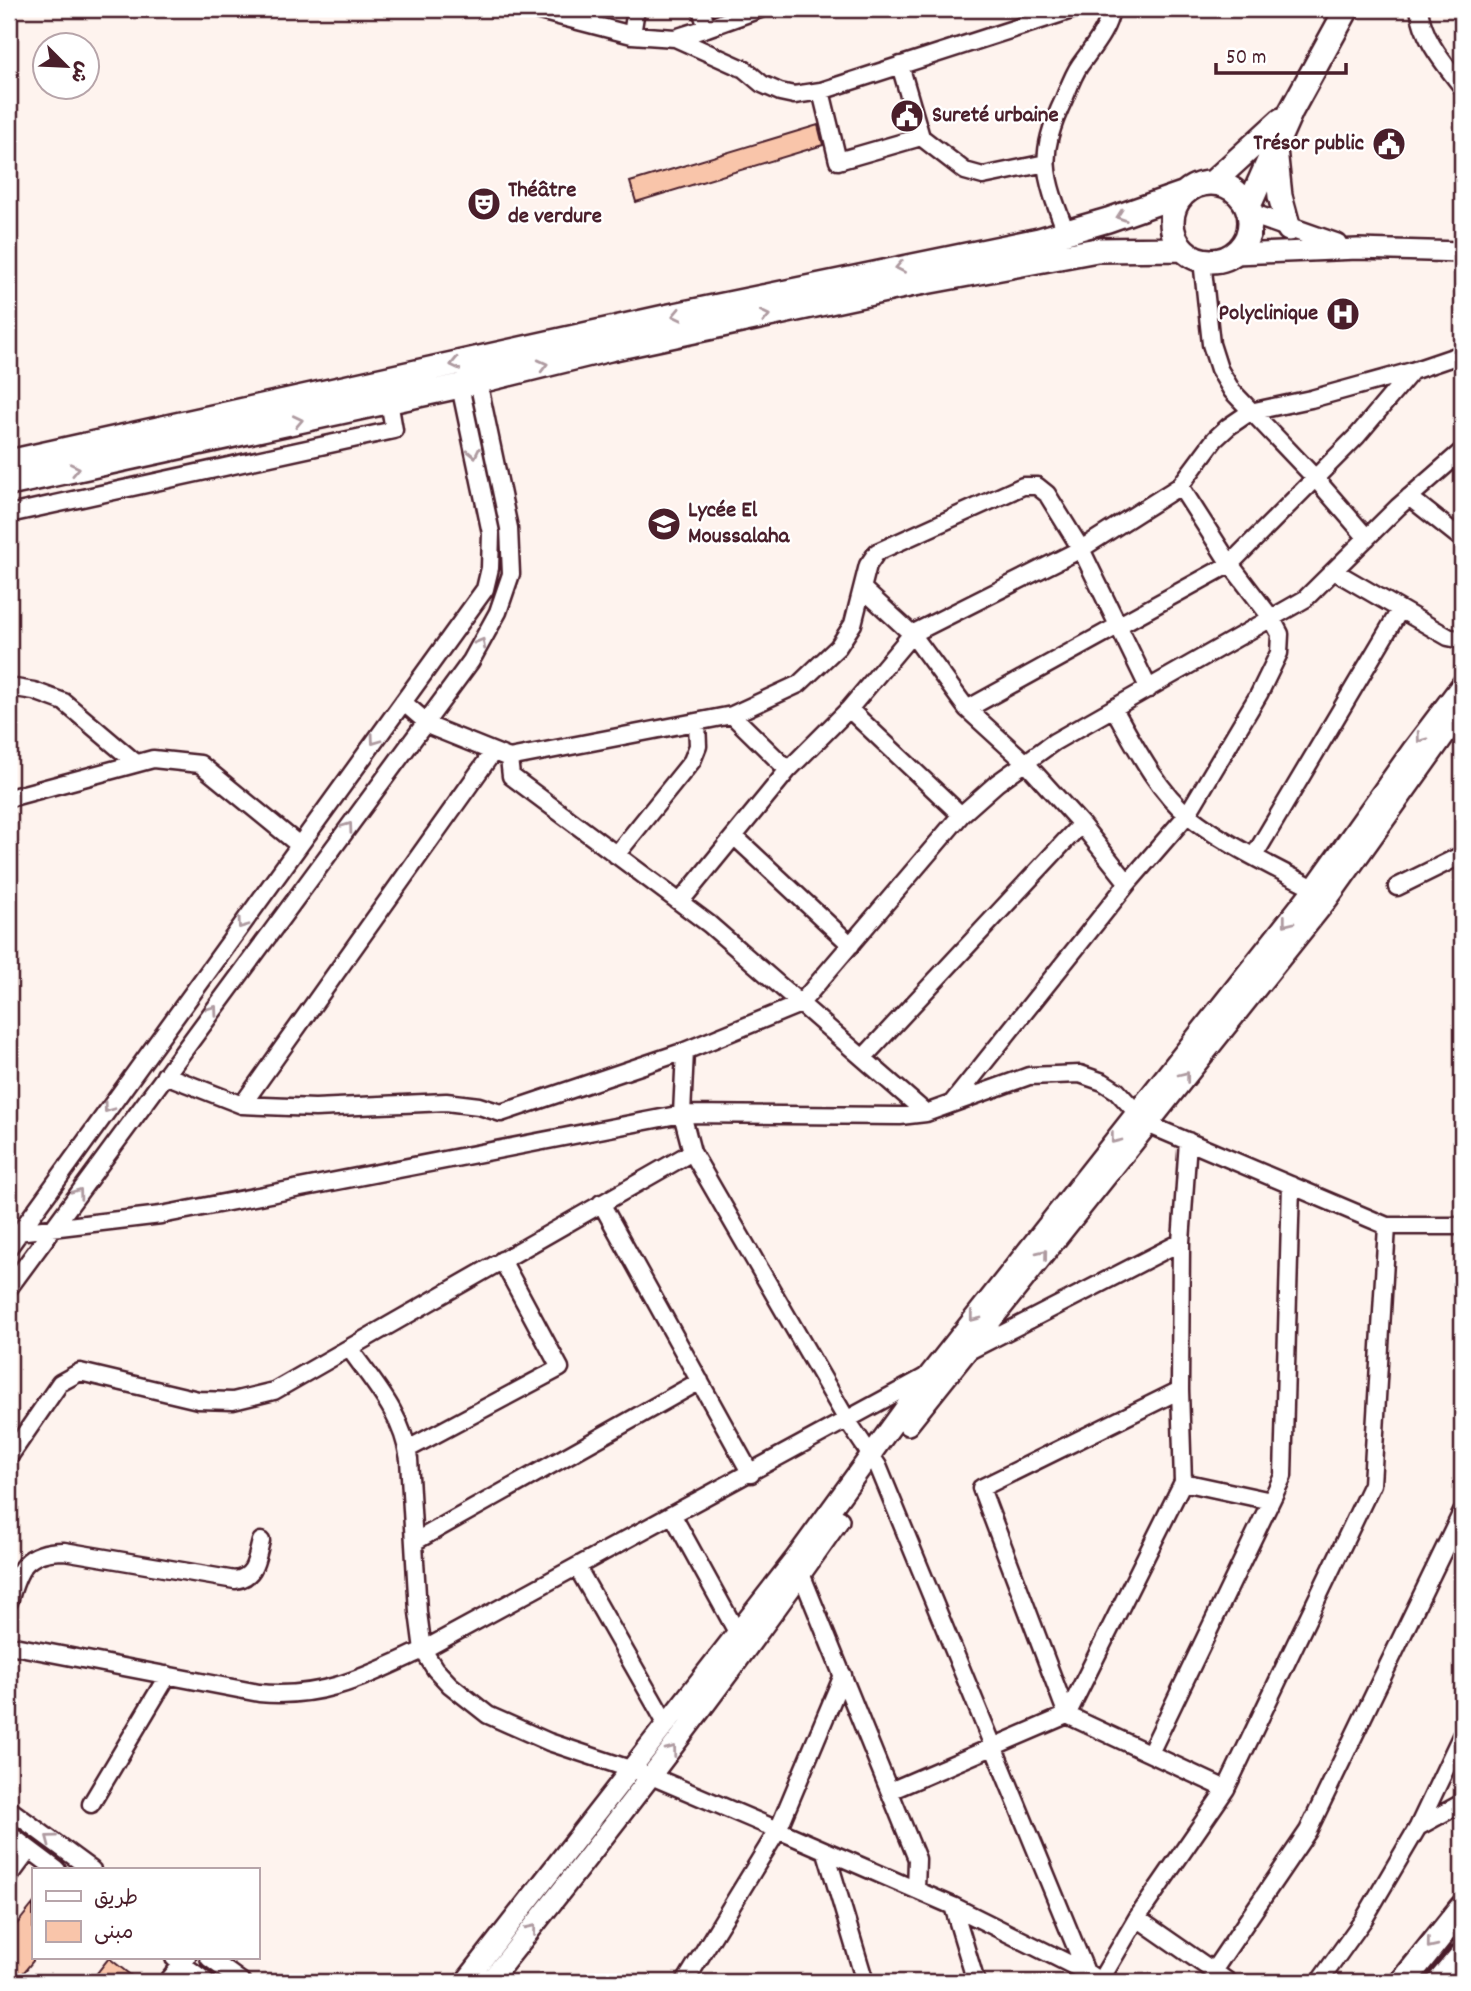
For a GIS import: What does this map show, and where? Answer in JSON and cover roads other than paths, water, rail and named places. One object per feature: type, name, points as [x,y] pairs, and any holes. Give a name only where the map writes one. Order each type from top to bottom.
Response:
[{"type":"main road","points":[[1248,210],[1291,111],[1347,9]]},
{"type":"main road","points":[[1212,183],[1291,111]]},
{"type":"main road","points":[[1275,145],[1278,179],[1289,229]]},
{"type":"main road","points":[[9,462],[1066,232],[1149,206],[1202,184],[1212,183],[1234,190],[1248,210],[1250,228],[1244,243],[1234,254],[1224,259],[1193,254],[1097,250],[1051,258],[664,337],[469,384],[9,484]]},
{"type":"main road","points":[[1185,193],[1173,214],[1173,227],[1176,239],[1193,254]]},
{"type":"main road","points":[[1403,1982],[1462,1908]]},
{"type":"main road","points":[[1440,1982],[1462,1956]]},
{"type":"street","points":[[532,9],[632,35],[675,38],[744,69],[762,84],[794,95],[821,91],[1075,9]]},
{"type":"street","points":[[632,35],[636,9]]},
{"type":"street","points":[[701,9],[707,28]]},
{"type":"street","points":[[675,38],[760,9]]},
{"type":"street","points":[[1066,232],[1052,198],[1045,151],[1053,121],[1077,69],[1106,27],[1111,9]]},
{"type":"street","points":[[1419,9],[1426,34],[1462,87]]},
{"type":"street","points":[[900,65],[921,137],[965,171],[983,176],[1046,163]]},
{"type":"street","points":[[821,91],[838,161],[921,137]]},
{"type":"street","points":[[1248,210],[1289,229],[1358,249]]},
{"type":"street","points":[[1234,254],[1358,249],[1462,252]]},
{"type":"street","points":[[1193,254],[1211,344],[1219,369],[1232,391],[1315,478],[1367,538]]},
{"type":"street","points":[[680,902],[788,770],[849,709],[912,634],[1081,549],[1180,485],[1215,439],[1250,412],[1311,399],[1462,354]]},
{"type":"street","points":[[967,709],[1230,564],[1357,436],[1412,371]]},
{"type":"street","points":[[9,1247],[14,1233],[485,589],[490,568],[491,533],[469,384]]},
{"type":"street","points":[[9,1288],[471,661],[498,612],[511,574],[509,528],[469,384]]},
{"type":"street","points":[[9,513],[394,430],[389,401]]},
{"type":"street","points":[[165,1075],[242,1105],[316,1108],[446,1102],[479,1106],[500,1113],[685,1051],[800,1004],[961,815],[997,783],[1054,743],[1305,599],[1409,498],[1462,451]]},
{"type":"street","points":[[952,1103],[1128,883],[1187,815],[1259,694],[1279,653],[1280,634],[1272,619],[1230,564],[1180,485]]},
{"type":"street","points":[[403,702],[432,727],[509,758],[732,715],[799,684],[838,647],[853,624],[868,565],[877,552],[1023,486],[1037,486],[1047,494],[1081,549],[1149,689]]},
{"type":"street","points":[[1409,498],[1462,539]]},
{"type":"street","points":[[1334,571],[1448,637],[1462,640]]},
{"type":"street","points":[[863,589],[912,634],[967,709],[1025,762],[1081,824],[1128,883]]},
{"type":"street","points":[[1255,856],[1400,610]]},
{"type":"street","points":[[1321,893],[1412,750],[1462,684]]},
{"type":"street","points":[[9,687],[34,691],[64,702],[136,763]]},
{"type":"street","points":[[849,709],[961,815]]},
{"type":"street","points":[[1114,709],[1149,770],[1187,815],[1321,893]]},
{"type":"street","points":[[489,1982],[651,1776],[874,1460],[929,1374],[1141,1119],[1462,711]]},
{"type":"street","points":[[732,715],[788,770]]},
{"type":"street","points":[[616,855],[691,761],[698,746],[697,722]]},
{"type":"street","points":[[242,1105],[493,752]]},
{"type":"street","points":[[509,758],[511,776],[709,924],[926,1113]]},
{"type":"street","points":[[9,798],[153,759],[200,764],[299,845]]},
{"type":"street","points":[[863,1058],[1081,824]]},
{"type":"street","points":[[734,836],[851,945]]},
{"type":"street","points":[[1397,887],[1462,855]]},
{"type":"street","points":[[685,1051],[682,1114],[692,1152],[847,1420],[874,1460],[1086,1972]]},
{"type":"street","points":[[14,1233],[161,1215],[682,1114],[872,1117],[926,1113],[1029,1076],[1080,1073],[1117,1091],[1141,1119],[1387,1226],[1462,1226]]},
{"type":"street","points":[[874,1460],[964,1354],[1141,1119]]},
{"type":"street","points":[[890,1791],[1067,1715],[1183,1482],[1180,1390],[1181,1242],[1188,1141]]},
{"type":"street","points":[[9,1457],[60,1383],[80,1372],[198,1400],[233,1401],[274,1391],[692,1152]]},
{"type":"street","points":[[1150,1753],[1283,1476],[1291,1185]]},
{"type":"street","points":[[601,1203],[751,1474]]},
{"type":"street","points":[[349,1348],[397,1416],[406,1437],[423,1650],[435,1669],[450,1685],[488,1715],[549,1742],[651,1776],[778,1829],[953,1906],[1101,1982],[1137,1918],[1226,1788],[1372,1484],[1387,1226]]},
{"type":"street","points":[[964,1354],[1181,1242]]},
{"type":"street","points":[[408,1449],[559,1368],[502,1260]]},
{"type":"street","points":[[9,1645],[259,1693],[304,1694],[353,1682],[423,1650],[751,1474],[929,1374]]},
{"type":"street","points":[[414,1542],[700,1381]]},
{"type":"street","points":[[1180,1390],[981,1488],[1067,1715],[1226,1788]]},
{"type":"street","points":[[1183,1482],[1271,1501]]},
{"type":"street","points":[[1213,1971],[1308,1831],[1462,1512]]},
{"type":"street","points":[[673,1516],[738,1634]]},
{"type":"street","points":[[9,1602],[15,1579],[22,1567],[30,1558],[41,1553],[64,1551],[235,1580],[244,1579],[253,1572],[261,1541]]},
{"type":"street","points":[[576,1567],[667,1725]]},
{"type":"street","points":[[465,1982],[738,1634],[798,1567]]},
{"type":"street","points":[[798,1567],[918,1859],[916,1890]]},
{"type":"street","points":[[91,1804],[168,1675]]},
{"type":"street","points":[[691,1978],[778,1829],[843,1675]]},
{"type":"street","points":[[1319,1982],[1364,1919],[1418,1827],[1462,1734]]},
{"type":"street","points":[[1418,1827],[1462,1803]]},
{"type":"street","points":[[9,1809],[89,1868]]},
{"type":"street","points":[[9,1834],[54,1868]]},
{"type":"street","points":[[9,1877],[30,1850]]},
{"type":"street","points":[[826,1852],[866,1982]]},
{"type":"street","points":[[953,1906],[976,1982]]},
{"type":"street","points":[[1137,1918],[1229,1982]]},
{"type":"street","points":[[167,1982],[181,1960],[206,1982]]},
{"type":"street","points":[[212,1960],[242,1982]]},
{"type":"place","name":"Sureté urbaine","points":[[907,116]]},
{"type":"place","name":"Trésor public","points":[[1389,144]]},
{"type":"place","name":"Théâtre de verdure","points":[[484,204]]},
{"type":"place","name":"Polyclinique","points":[[1343,314]]},
{"type":"place","name":"Lycée El Moussalaha","points":[[664,524]]}]
